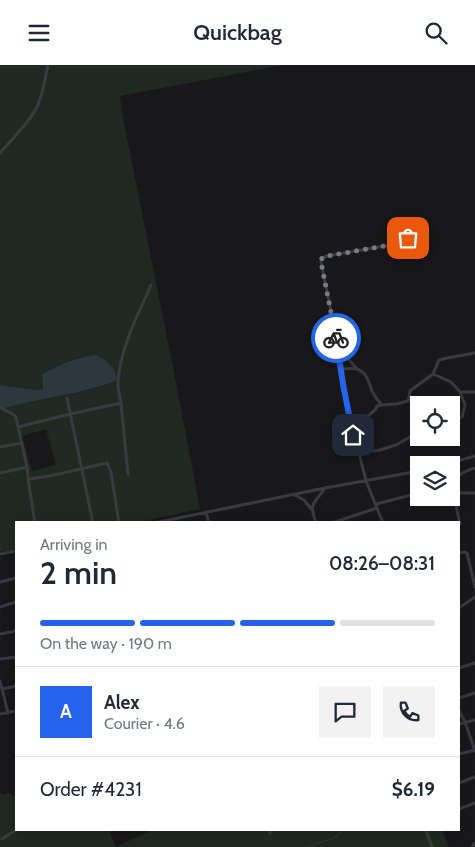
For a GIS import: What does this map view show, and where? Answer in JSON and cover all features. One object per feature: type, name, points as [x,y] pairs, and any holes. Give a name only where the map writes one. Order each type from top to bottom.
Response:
[{"type":"street","points":[[0,153],[23,127],[36,108],[42,93],[48,65]]},
{"type":"street","points":[[382,521],[366,481],[353,435],[321,262],[322,258],[327,256],[390,245],[408,238]]},
{"type":"street","points":[[128,474],[118,381],[130,331],[151,285]]},
{"type":"street","points":[[338,351],[344,354],[367,377],[372,391],[382,405]]},
{"type":"street","points":[[353,435],[361,422],[377,406],[408,401],[410,391],[433,374],[439,360],[475,353]]},
{"type":"street","points":[[341,369],[357,369]]},
{"type":"street","points":[[433,374],[451,382],[460,392],[465,405],[462,417],[460,418]]},
{"type":"street","points":[[460,392],[475,392]]},
{"type":"street","points":[[67,398],[93,521]]},
{"type":"street","points":[[18,427],[120,403]]},
{"type":"street","points":[[0,407],[14,415],[18,427],[27,467],[35,521]]},
{"type":"street","points":[[359,453],[380,451],[410,437]]},
{"type":"street","points":[[0,447],[22,443]]},
{"type":"street","points":[[460,460],[475,456]]},
{"type":"street","points":[[28,479],[107,463],[111,473],[119,521]]},
{"type":"street","points":[[0,473],[27,467]]},
{"type":"street","points":[[460,475],[464,471],[475,468]]},
{"type":"street","points":[[163,521],[293,494],[410,473]]},
{"type":"street","points":[[312,511],[315,500],[325,488]]},
{"type":"street","points":[[460,492],[475,493]]},
{"type":"street","points":[[293,494],[304,500],[312,511],[315,521]]},
{"type":"street","points":[[375,504],[410,495]]},
{"type":"street","points":[[456,506],[460,521]]},
{"type":"street","points":[[338,521],[377,508]]},
{"type":"street","points":[[206,512],[208,521]]},
{"type":"street","points":[[0,554],[15,551]]},
{"type":"street","points":[[460,553],[467,553],[475,587]]},
{"type":"street","points":[[0,582],[15,578]]},
{"type":"street","points":[[460,606],[475,597]]},
{"type":"street","points":[[0,607],[15,602]]},
{"type":"street","points":[[0,634],[15,631]]},
{"type":"street","points":[[0,659],[15,657]]},
{"type":"street","points":[[460,668],[475,663]]},
{"type":"street","points":[[0,681],[8,713]]},
{"type":"street","points":[[1,689],[15,686]]},
{"type":"street","points":[[460,698],[475,693]]},
{"type":"street","points":[[460,711],[475,750],[460,754]]},
{"type":"street","points":[[0,714],[15,712]]},
{"type":"street","points":[[460,724],[475,720]]},
{"type":"street","points":[[460,783],[475,777]]},
{"type":"street","points":[[460,809],[475,803]]},
{"type":"street","points":[[2,839],[15,831]]},
{"type":"street","points":[[426,831],[432,847]]},
{"type":"street","points":[[472,847],[475,843]]},
{"type":"shaded area","points":[[0,65],[283,65],[120,96],[200,509],[144,521],[15,521],[15,550],[0,552],[0,409],[75,393],[111,383],[82,357],[54,367],[42,376],[43,389],[0,385]],"holes":[[[46,429],[56,465],[32,471],[22,436]]]},
{"type":"shaded area","points":[[95,355],[110,364],[117,379],[111,383],[75,393],[0,409],[0,385],[43,389],[42,375],[67,362]]},
{"type":"shaded area","points":[[0,791],[2,795],[9,793],[15,796],[15,831],[109,831],[116,847],[0,847]]},
{"type":"shaded area","points":[[150,831],[442,831],[449,847],[116,847]]},
{"type":"waterway","points":[[304,847],[332,839],[343,831]]},
{"type":"way so far","points":[[336,338],[321,262],[322,258],[390,245],[408,238]]},
{"type":"route","points":[[336,338],[353,435]]}]
